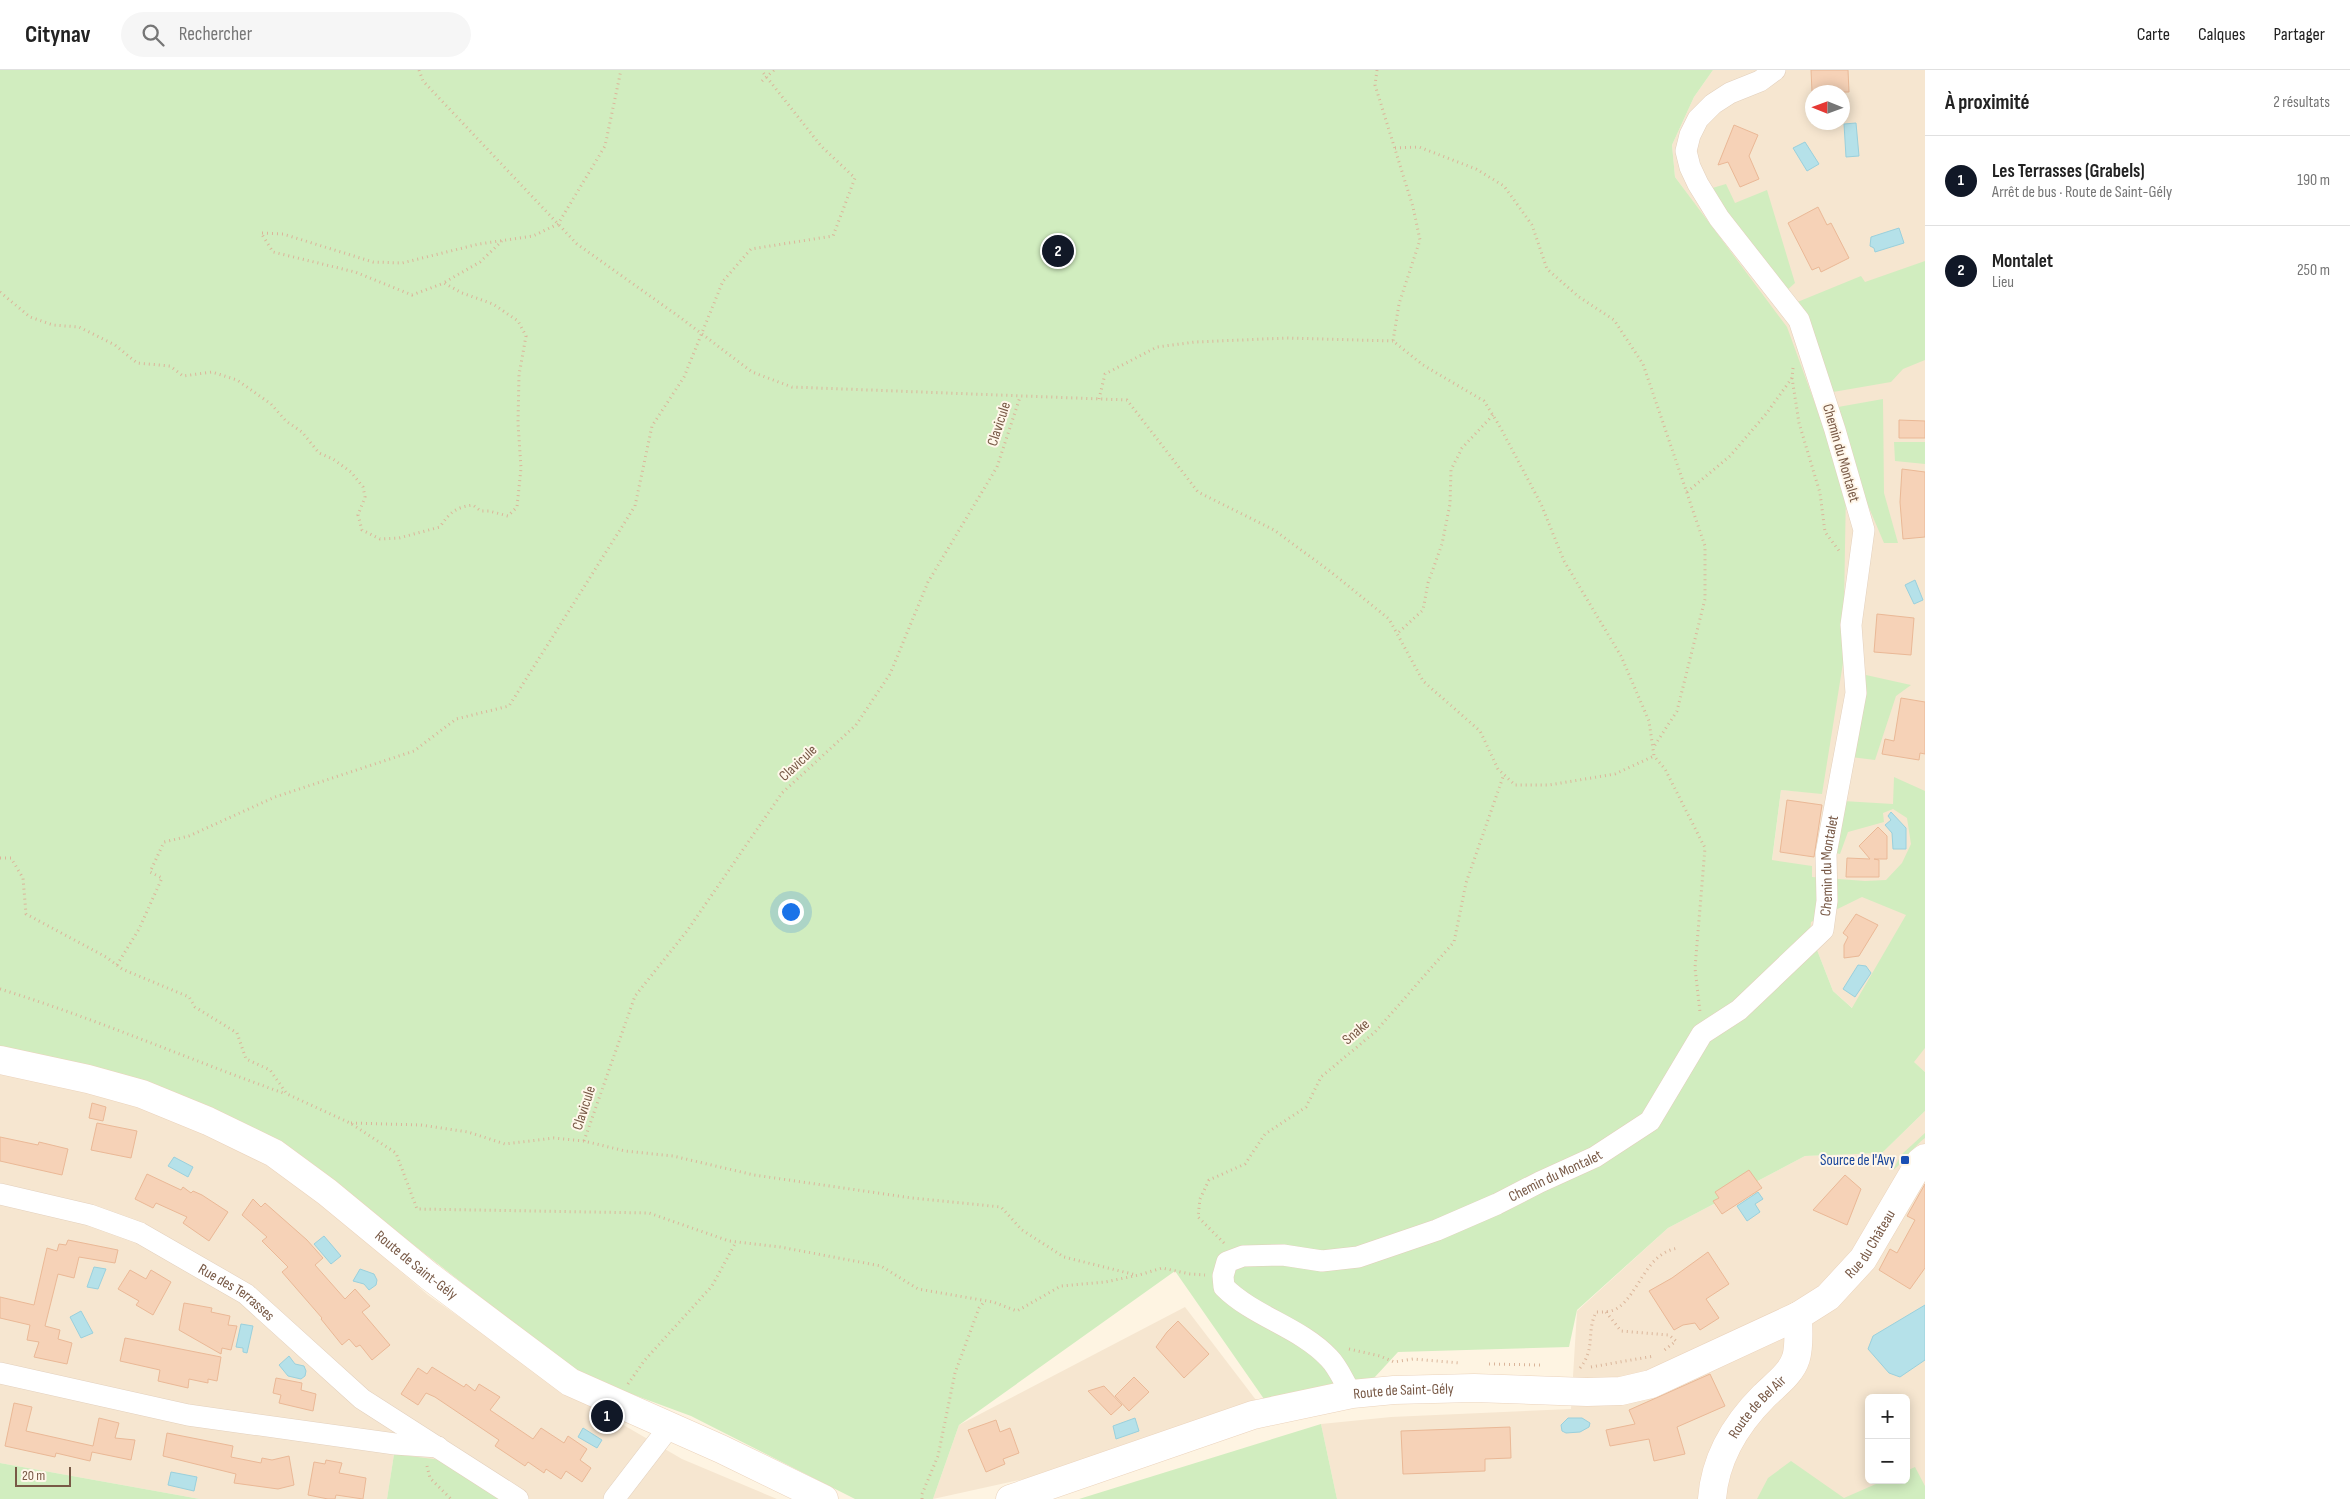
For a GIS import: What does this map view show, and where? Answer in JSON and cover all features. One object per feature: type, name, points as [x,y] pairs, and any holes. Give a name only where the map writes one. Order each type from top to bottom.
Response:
[{"type":"street","name":"Chemin du Montalet","points":[[1238,1258],[1242,1256],[1282,1255],[1322,1261],[1358,1257],[1437,1230],[1497,1204],[1595,1157],[1650,1121],[1702,1034],[1739,1010],[1823,930],[1827,901],[1826,854],[1856,693],[1851,625],[1864,530],[1800,320],[1719,218],[1698,184],[1690,167],[1686,151],[1690,135],[1698,119],[1713,104],[1730,93],[1760,81],[1773,72]]},
{"type":"street","name":"Route de Saint-Gély","points":[[0,1060],[88,1079],[142,1094],[208,1121],[274,1153],[327,1192],[428,1276],[570,1382],[670,1426],[824,1499]]},
{"type":"street","name":"Rue du Château","points":[[1798,1316],[1828,1296],[1863,1259],[1920,1162],[1925,1158]]},
{"type":"street","name":"Rue des Terrasses","points":[[0,1194],[90,1215],[140,1233],[238,1289],[246,1294],[362,1399],[518,1499]]},
{"type":"street","points":[[1238,1258],[1227,1262],[1223,1276],[1224,1287],[1237,1300],[1311,1344],[1330,1359],[1352,1394]]},
{"type":"street","name":"Route de Saint-Gély","points":[[1010,1499],[1253,1415],[1352,1394],[1394,1390],[1474,1388],[1587,1392],[1621,1391],[1650,1384],[1798,1316]]},
{"type":"street","name":"Route de Bel Air","points":[[1712,1499],[1718,1466],[1736,1428],[1788,1372],[1795,1359],[1799,1342],[1798,1316]]},
{"type":"street","name":"Rue des Terrasses","points":[[0,1373],[188,1415],[395,1444],[435,1447]]},
{"type":"street","points":[[614,1499],[670,1426]]},
{"type":"path","points":[[419,70],[423,81],[577,244],[702,333],[752,372],[792,387],[1127,400],[1198,492],[1274,530],[1331,572],[1389,619],[1423,681],[1480,730],[1498,769],[1515,785],[1549,785],[1615,774],[1654,756]]},
{"type":"path","points":[[503,241],[480,262],[444,283],[412,295],[355,272],[274,252],[261,233],[283,234],[373,262],[402,263],[503,241],[533,236],[558,224],[605,146],[621,70]]},
{"type":"path","points":[[117,965],[139,929],[162,878],[150,872],[164,842],[188,836],[275,797],[414,751],[456,720],[508,706],[635,506],[652,426],[684,378],[723,281],[751,249],[832,236],[855,178],[821,146],[761,70]]},
{"type":"path","points":[[762,81],[774,70]]},
{"type":"path","points":[[1377,70],[1375,86],[1413,207],[1420,240],[1399,304],[1393,342]]},
{"type":"path","points":[[1395,148],[1420,147],[1476,168],[1504,186],[1532,225],[1547,269],[1580,298],[1614,320],[1643,364],[1705,546],[1705,599],[1677,711],[1653,748]]},
{"type":"path","points":[[0,292],[30,317],[53,325],[79,327],[115,345],[137,363],[170,366],[183,376],[212,372],[237,380],[254,390],[271,404],[286,421],[302,432],[319,454],[333,459],[351,472],[363,487],[365,497],[358,516],[362,530],[380,538],[399,538],[440,527],[446,517],[460,506],[473,505],[481,512],[489,511],[508,516],[517,507],[521,468],[518,423],[519,375],[526,336],[518,321],[493,304],[462,293],[444,283]]},
{"type":"path","points":[[1099,400],[1105,374],[1157,347],[1195,342],[1287,338],[1393,342],[1423,365],[1484,401],[1541,504],[1564,561],[1621,656],[1649,720],[1654,756],[1665,769],[1705,848],[1695,968],[1702,1034]]},
{"type":"path","points":[[1793,365],[1792,378],[1799,423],[1820,493],[1825,532],[1844,557]]},
{"type":"path","points":[[1687,492],[1730,456],[1766,414],[1792,378]]},
{"type":"path","name":"Clavicule","points":[[584,1141],[635,996],[687,931],[782,793],[856,725],[890,674],[928,582],[997,467],[1020,397]]},
{"type":"path","points":[[1399,632],[1423,610],[1428,583],[1444,536],[1450,504],[1451,470],[1462,448],[1493,415]]},
{"type":"path","name":"Snake","points":[[1238,1258],[1198,1217],[1200,1199],[1209,1180],[1245,1164],[1265,1134],[1306,1107],[1321,1077],[1375,1032],[1454,942],[1466,883],[1504,774]]},
{"type":"path","points":[[0,858],[11,858],[23,878],[26,914],[117,965],[189,997],[195,1007],[237,1033],[246,1059],[270,1070],[287,1094]]},
{"type":"path","points":[[0,989],[48,1004],[207,1066],[287,1094],[350,1123],[396,1153],[417,1209],[650,1213],[729,1242],[780,1247],[882,1266],[918,1288],[985,1301],[1017,1311],[1061,1286],[1105,1282],[1162,1268],[1190,1274],[1223,1276]]},
{"type":"path","points":[[350,1123],[422,1125],[468,1132],[505,1144],[554,1138],[584,1141],[625,1151],[673,1156],[754,1175],[912,1198],[1001,1207],[1022,1230],[1064,1257],[1139,1275]]},
{"type":"path","points":[[623,1405],[628,1381],[712,1286],[736,1242]]},
{"type":"path","points":[[1580,1368],[1589,1357],[1592,1320],[1596,1312],[1615,1310],[1623,1304],[1660,1254],[1680,1248]]},
{"type":"path","points":[[922,1499],[922,1494],[938,1456],[945,1432],[955,1372],[979,1308],[985,1301]]},
{"type":"path","points":[[1572,1368],[1645,1358],[1660,1354],[1676,1341],[1669,1335],[1621,1331],[1606,1312]]},
{"type":"path","points":[[1311,1344],[1380,1356],[1394,1362],[1413,1359],[1464,1364]]},
{"type":"path","points":[[1482,1364],[1545,1366]]},
{"type":"path","points":[[435,1447],[426,1464],[430,1478],[450,1499]]},
{"type":"shaded area","points":[[1713,70],[1925,70],[1925,1072],[1833,991],[1810,932],[1772,861],[1781,790],[1822,793],[1711,226],[1675,177],[1672,145],[1694,97]]},
{"type":"shaded area","points":[[0,1070],[141,1107],[271,1161],[428,1295],[565,1391],[682,1459],[777,1499],[506,1499],[394,1454],[387,1499],[200,1499],[0,1463]]},
{"type":"shaded area","points":[[1925,1111],[1925,1499],[1337,1499],[1321,1424],[1391,1417],[1571,1409],[1577,1311],[1668,1228],[1805,1156],[1882,1153]]},
{"type":"shaded area","points":[[1185,1307],[1256,1400],[1145,1445],[1069,1469],[933,1499],[959,1425]]},
{"type":"green space","points":[[0,70],[1713,70],[1694,97],[1672,145],[1675,177],[1787,327],[1846,489],[1843,663],[1822,794],[1781,790],[1772,860],[1812,866],[1812,877],[1865,881],[1886,880],[1902,863],[1911,844],[1907,818],[1893,809],[1883,813],[1884,822],[1848,832],[1840,854],[1832,852],[1843,801],[1893,804],[1894,777],[1925,791],[1925,1048],[1914,1062],[1925,1072],[1925,1111],[1882,1153],[1805,1156],[1668,1228],[1577,1310],[1569,1347],[1398,1352],[1374,1378],[1264,1399],[1175,1271],[959,1425],[933,1499],[855,1499],[691,1416],[580,1375],[282,1142],[0,1048]],"holes":[[[1862,897],[1906,915],[1852,1008],[1833,991],[1810,932],[1811,922]]]},
{"type":"green space","points":[[1726,184],[1735,203],[1767,190],[1795,283],[1786,291],[1709,189]]},
{"type":"green space","points":[[1925,261],[1925,360],[1903,369],[1891,382],[1833,392],[1795,303],[1861,276],[1865,282]]},
{"type":"green space","points":[[1883,399],[1884,493],[1898,543],[1884,543],[1864,496],[1838,407]]},
{"type":"green space","points":[[1894,442],[1925,442],[1925,464],[1895,461]]},
{"type":"green space","points":[[1866,675],[1911,685],[1896,696],[1875,760],[1851,757]]},
{"type":"green space","points":[[1925,1133],[1925,1138],[1893,1170],[1901,1155]]},
{"type":"green space","points":[[1321,1424],[1337,1499],[1079,1499]]},
{"type":"green space","points":[[394,1454],[449,1461],[506,1499],[387,1499]]},
{"type":"green space","points":[[1791,1461],[1844,1498],[1876,1484],[1910,1484],[1910,1469],[1915,1467],[1925,1486],[1925,1499],[1757,1499],[1768,1478]]},
{"type":"green space","points":[[0,1463],[200,1499],[0,1499]]},
{"type":"water","points":[[1856,123],[1859,156],[1846,157],[1844,130],[1850,130],[1850,124]]},
{"type":"water","points":[[1805,142],[1819,164],[1807,171],[1793,148]]},
{"type":"water","points":[[1899,228],[1904,243],[1875,252],[1874,248],[1870,246],[1871,237]]},
{"type":"water","points":[[1915,580],[1923,600],[1914,604],[1905,585]]},
{"type":"water","points":[[1891,812],[1906,828],[1906,849],[1893,849],[1892,833],[1885,825],[1891,820],[1888,816]]},
{"type":"water","points":[[1858,965],[1866,966],[1871,973],[1855,997],[1843,989]]},
{"type":"water","points":[[174,1157],[193,1167],[188,1177],[168,1166]]},
{"type":"water","points":[[1758,1192],[1763,1199],[1755,1204],[1760,1212],[1747,1221],[1737,1206]]},
{"type":"water","points":[[324,1236],[341,1256],[331,1264],[314,1244]]},
{"type":"water","points":[[94,1267],[106,1269],[98,1289],[87,1287]]},
{"type":"water","points":[[360,1269],[374,1274],[377,1280],[376,1285],[369,1290],[364,1284],[353,1281]]},
{"type":"water","points":[[1925,1305],[1925,1360],[1900,1377],[1889,1373],[1868,1349],[1873,1336]]},
{"type":"water","points":[[81,1311],[93,1333],[81,1338],[70,1317]]},
{"type":"water","points":[[241,1324],[253,1326],[247,1353],[243,1352],[243,1348],[236,1347]]},
{"type":"water","points":[[289,1356],[295,1364],[304,1366],[305,1376],[301,1379],[288,1376],[279,1365]]},
{"type":"water","points":[[1135,1418],[1139,1431],[1116,1439],[1113,1426]]},
{"type":"water","points":[[1568,1418],[1582,1418],[1590,1423],[1589,1427],[1580,1432],[1566,1433],[1562,1431],[1561,1425]]},
{"type":"water","points":[[583,1428],[602,1440],[597,1448],[578,1437]]},
{"type":"water","points":[[171,1472],[197,1477],[194,1491],[168,1485]]},
{"type":"building","points":[[1811,70],[1848,70],[1849,85],[1812,85]]},
{"type":"building","points":[[1734,125],[1758,135],[1749,156],[1759,179],[1740,187],[1728,162],[1718,165]]},
{"type":"building","points":[[1818,207],[1827,225],[1831,223],[1849,258],[1821,272],[1819,267],[1812,270],[1788,223]]},
{"type":"building","points":[[1899,420],[1925,421],[1925,438],[1899,438]]},
{"type":"building","points":[[1902,469],[1925,472],[1925,537],[1903,539],[1900,502]]},
{"type":"building","points":[[1877,614],[1914,618],[1911,655],[1874,652]]},
{"type":"building","points":[[1901,698],[1925,702],[1925,754],[1920,753],[1919,760],[1882,754],[1885,739],[1894,741]]},
{"type":"building","points":[[1787,800],[1822,805],[1814,857],[1780,852]]},
{"type":"building","points":[[1878,827],[1887,836],[1887,859],[1874,859],[1879,860],[1879,877],[1846,877],[1847,858],[1870,859],[1859,846]]},
{"type":"building","points":[[1856,914],[1878,925],[1859,956],[1844,958],[1844,945],[1848,937],[1843,933]]},
{"type":"building","points":[[92,1103],[106,1107],[103,1121],[89,1118]]},
{"type":"building","points":[[97,1123],[137,1131],[131,1158],[91,1150]]},
{"type":"building","points":[[0,1137],[38,1145],[39,1142],[68,1149],[62,1175],[0,1161]]},
{"type":"building","points":[[1749,1170],[1762,1188],[1722,1214],[1713,1201],[1719,1198],[1715,1192]]},
{"type":"building","points":[[147,1174],[181,1190],[183,1187],[191,1193],[193,1191],[202,1195],[228,1212],[209,1241],[183,1223],[187,1217],[156,1203],[153,1208],[135,1199]]},
{"type":"building","points":[[1845,1175],[1861,1189],[1847,1225],[1813,1210]]},
{"type":"building","points":[[1925,1184],[1925,1268],[1910,1289],[1879,1270],[1890,1249],[1897,1253],[1915,1220],[1907,1216]]},
{"type":"building","points":[[253,1199],[261,1207],[265,1203],[307,1240],[323,1258],[315,1265],[345,1299],[355,1289],[370,1306],[362,1312],[390,1345],[372,1360],[360,1345],[356,1347],[349,1339],[342,1345],[322,1318],[282,1272],[288,1267],[262,1241],[267,1237],[242,1215]]},
{"type":"building","points":[[68,1240],[118,1250],[115,1263],[79,1257],[74,1278],[58,1274],[45,1326],[60,1330],[58,1339],[72,1343],[67,1364],[34,1357],[39,1342],[27,1340],[30,1325],[0,1318],[0,1297],[34,1305],[47,1248],[57,1251],[59,1244],[66,1245]]},
{"type":"building","points":[[1708,1252],[1729,1284],[1706,1299],[1719,1318],[1700,1330],[1695,1323],[1683,1325],[1674,1330],[1649,1291],[1672,1278]]},
{"type":"building","points":[[130,1270],[146,1279],[151,1270],[171,1282],[153,1315],[136,1305],[139,1301],[118,1289]]},
{"type":"building","points":[[184,1303],[212,1308],[211,1312],[230,1316],[228,1325],[237,1326],[231,1350],[222,1348],[221,1354],[179,1330]]},
{"type":"building","points":[[1178,1321],[1209,1354],[1184,1378],[1156,1347]]},
{"type":"building","points":[[125,1338],[221,1357],[217,1381],[208,1379],[208,1383],[189,1379],[188,1388],[158,1381],[160,1370],[120,1361]]},
{"type":"building","points":[[432,1367],[464,1387],[466,1384],[475,1391],[479,1384],[500,1397],[490,1410],[533,1439],[541,1428],[564,1443],[568,1436],[587,1449],[580,1460],[591,1468],[582,1482],[566,1471],[561,1479],[546,1469],[544,1473],[528,1462],[525,1466],[495,1446],[499,1440],[435,1397],[426,1393],[418,1405],[401,1394],[418,1368],[427,1374]]},
{"type":"building","points":[[1710,1374],[1725,1406],[1677,1427],[1685,1454],[1654,1461],[1649,1439],[1610,1446],[1606,1430],[1635,1424],[1629,1410]]},
{"type":"building","points":[[1134,1377],[1149,1392],[1129,1411],[1115,1396]]},
{"type":"building","points":[[276,1378],[302,1383],[301,1390],[316,1394],[313,1411],[279,1403],[281,1395],[273,1393]]},
{"type":"building","points":[[1104,1386],[1122,1405],[1111,1415],[1088,1391]]},
{"type":"building","points":[[14,1403],[32,1407],[26,1431],[93,1446],[99,1418],[119,1423],[115,1438],[135,1440],[131,1460],[92,1452],[90,1461],[56,1453],[55,1457],[5,1446]]},
{"type":"building","points":[[996,1420],[1000,1432],[1010,1428],[1019,1453],[1003,1459],[1005,1464],[986,1472],[968,1430]]},
{"type":"building","points":[[1510,1427],[1511,1458],[1485,1459],[1485,1471],[1403,1474],[1401,1431]]},
{"type":"building","points":[[167,1433],[233,1446],[231,1457],[261,1463],[262,1458],[272,1460],[289,1456],[294,1485],[278,1489],[234,1483],[236,1474],[163,1456]]},
{"type":"building","points":[[326,1460],[342,1463],[339,1473],[366,1478],[363,1499],[336,1495],[335,1499],[328,1499],[308,1495],[314,1462],[325,1464]]},
{"type":"place","name":"Montalet","points":[[1058,251]]},
{"type":"place","name":"Source de l'Avy","points":[[1905,1160]]},
{"type":"place","name":"Les Terrasses (Grabels)","points":[[607,1416]]}]
